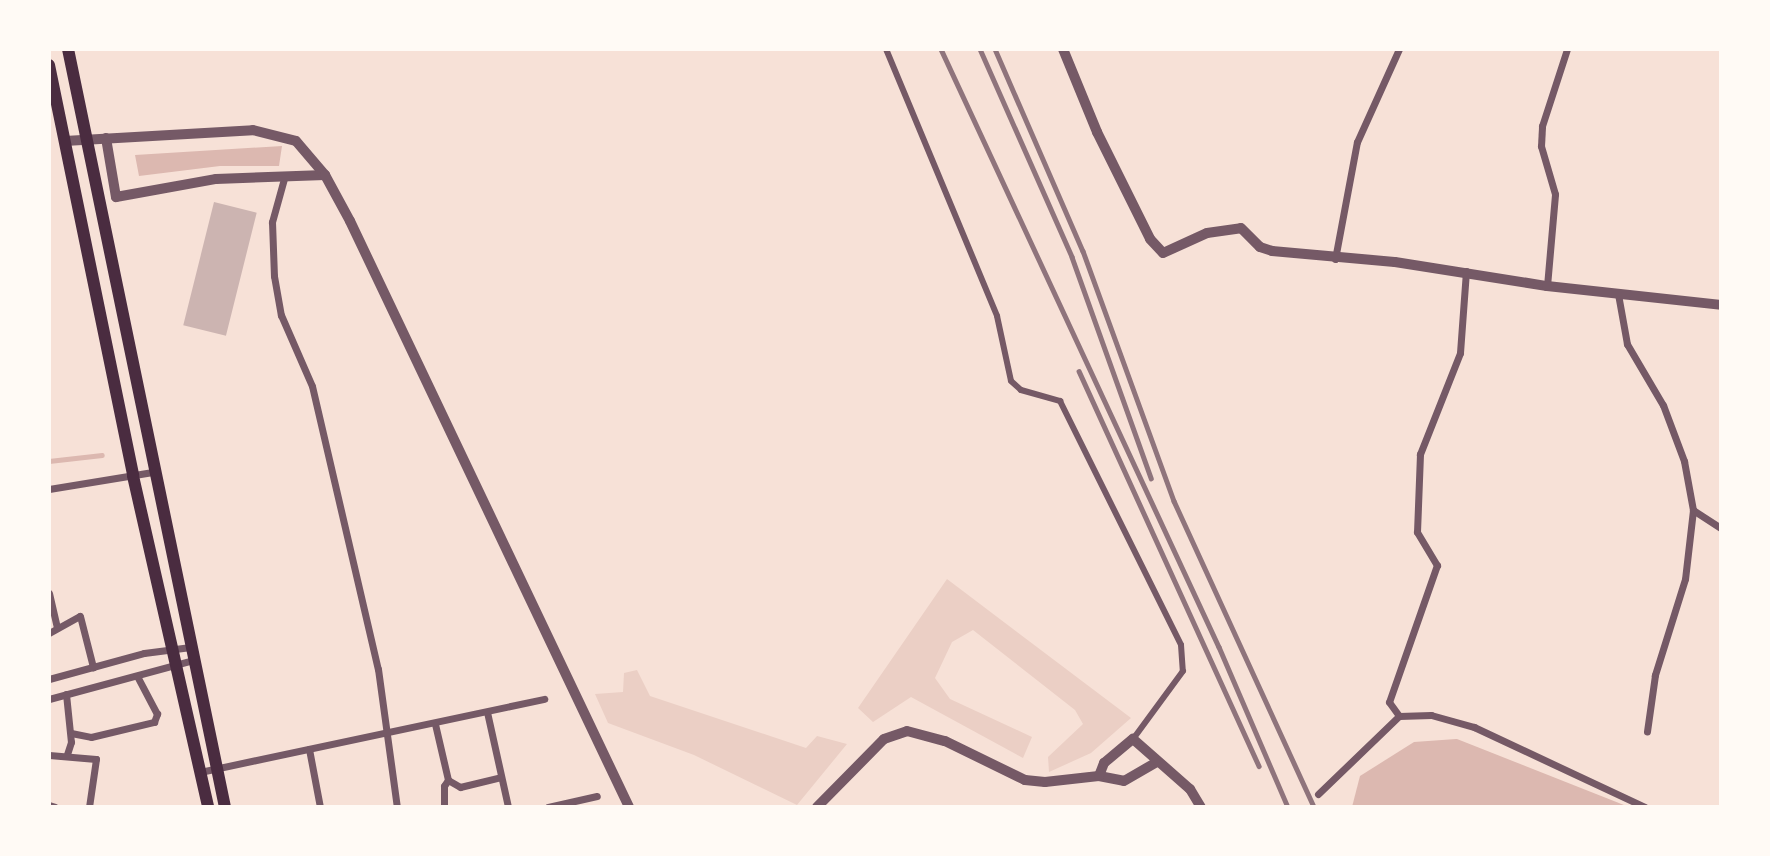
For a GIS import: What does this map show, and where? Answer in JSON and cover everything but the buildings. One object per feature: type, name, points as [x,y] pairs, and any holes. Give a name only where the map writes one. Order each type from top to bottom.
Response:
[{"type":"main road","points":[[68,49],[153,472],[219,768],[222,806]]},
{"type":"main road","points":[[49,65],[133,476],[208,807]]},
{"type":"street","points":[[887,49],[997,316],[1011,381],[1021,390],[1060,401],[1181,645],[1183,671],[1133,739],[1104,763],[1099,776]]},
{"type":"street","points":[[1063,49],[1097,132],[1150,239],[1163,253],[1207,233],[1241,228],[1261,247],[1272,251],[1466,271],[1547,286],[1721,305]]},
{"type":"street","points":[[1335,259],[1356,142],[1399,49]]},
{"type":"street","points":[[1547,286],[1555,194],[1541,146],[1542,126],[1567,49]]},
{"type":"street","points":[[65,141],[253,130],[296,141],[325,175],[629,807]]},
{"type":"street","points":[[103,220],[116,197],[106,138]]},
{"type":"street","points":[[116,197],[216,179],[285,174],[325,175]]},
{"type":"street","points":[[285,174],[272,222],[274,276],[281,315],[312,386],[377,668],[384,735],[397,807]]},
{"type":"street","points":[[1466,271],[1460,353],[1420,454],[1417,532],[1437,565],[1390,693],[1392,710],[1399,716],[1453,718],[1645,807]]},
{"type":"street","points":[[1618,294],[1627,344],[1663,405],[1684,461],[1693,510],[1685,579],[1655,675],[1647,731]]},
{"type":"street","points":[[49,489],[153,472]]},
{"type":"street","points":[[1693,510],[1721,528]]},
{"type":"street","points":[[49,593],[57,627]]},
{"type":"street","points":[[49,633],[80,617],[84,621],[93,667]]},
{"type":"street","points":[[49,679],[172,649],[193,654]]},
{"type":"street","points":[[49,699],[176,665],[193,654]]},
{"type":"street","points":[[71,733],[91,737],[154,722],[157,714],[137,676]]},
{"type":"street","points":[[66,694],[71,733],[67,754]]},
{"type":"street","points":[[200,772],[544,699]]},
{"type":"street","points":[[487,712],[508,807]]},
{"type":"street","points":[[1318,794],[1399,716]]},
{"type":"street","points":[[435,724],[448,780],[460,788],[501,777]]},
{"type":"street","points":[[817,807],[884,738],[907,731],[945,741],[1025,780],[1062,783],[1099,776],[1124,781],[1158,761]]},
{"type":"street","points":[[1133,739],[1190,789],[1201,807]]},
{"type":"street","points":[[309,749],[320,807]]},
{"type":"street","points":[[49,756],[67,754],[97,763],[89,807]]},
{"type":"street","points":[[444,807],[444,786],[448,780]]},
{"type":"street","points":[[548,807],[597,796]]},
{"type":"street","points":[[49,805],[55,807]]},
{"type":"shaded area","points":[[282,146],[279,166],[220,166],[139,176],[135,155]]},
{"type":"shaded area","points":[[947,579],[1131,718],[1091,753],[1049,772],[1048,757],[1083,724],[1075,710],[973,630],[952,642],[935,678],[950,699],[1032,737],[1023,758],[911,697],[873,722],[858,708]]},
{"type":"shaded area","points":[[637,670],[650,696],[806,748],[817,736],[847,744],[797,805],[694,755],[608,723],[595,694],[623,692],[624,673]]},
{"type":"shaded area","points":[[1456,739],[1629,807],[1352,807],[1360,776],[1414,742]]},
{"type":"waterway","points":[[49,461],[102,455]]},
{"type":"railway","points":[[941,49],[1219,647],[1288,807]]},
{"type":"railway","points":[[980,49],[1072,257],[1151,478]]},
{"type":"railway","points":[[995,49],[1083,251],[1174,501],[1314,807]]},
{"type":"railway","points":[[1079,371],[1259,766]]}]
